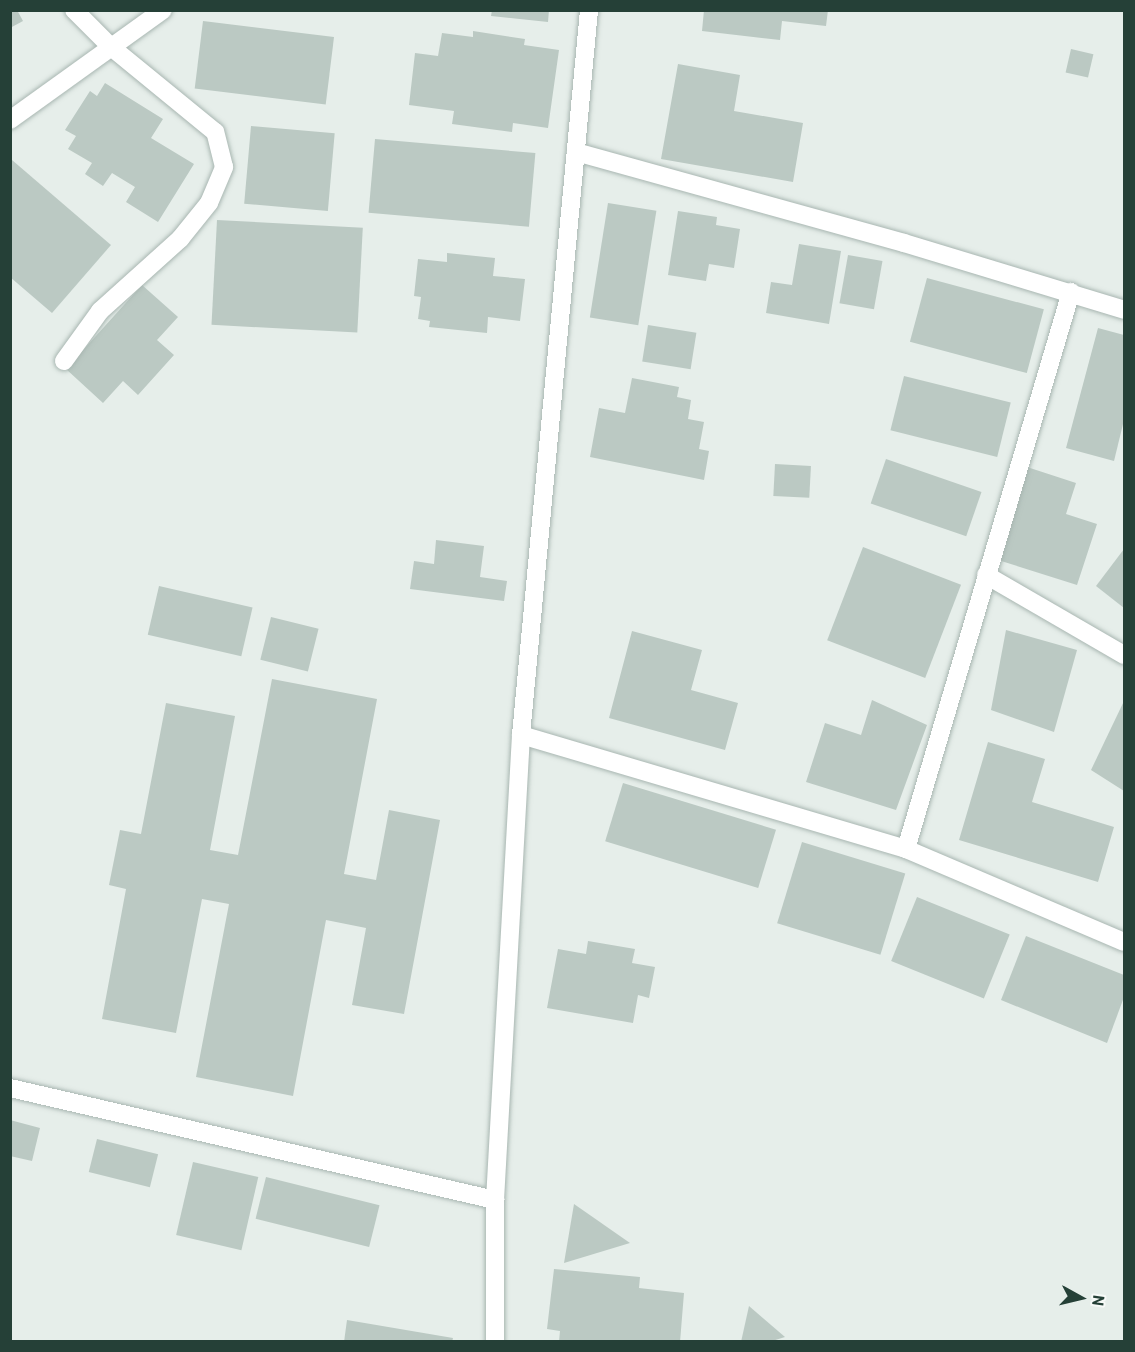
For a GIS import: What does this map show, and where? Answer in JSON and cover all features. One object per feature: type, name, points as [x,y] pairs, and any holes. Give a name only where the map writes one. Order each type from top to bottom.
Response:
[{"type":"street","points":[[64,361],[100,311],[180,239],[209,202],[224,167],[215,132],[111,46],[74,10]]},
{"type":"street","points":[[10,120],[163,10]]},
{"type":"street","points":[[495,1341],[495,1200],[521,735],[589,10]]},
{"type":"street","points":[[576,152],[904,243],[1125,310]]},
{"type":"street","points":[[906,849],[1071,292]]},
{"type":"street","points":[[986,576],[1125,656]]},
{"type":"street","points":[[521,735],[906,849],[1125,942]]},
{"type":"street","points":[[10,1088],[495,1200]]},
{"type":"building","points":[[10,10],[17,10],[23,21],[10,28]]},
{"type":"building","points":[[492,10],[549,10],[548,22],[491,16]]},
{"type":"building","points":[[704,10],[828,10],[826,26],[782,21],[780,40],[702,31]]},
{"type":"building","points":[[203,21],[334,37],[326,105],[195,88]]},
{"type":"building","points":[[473,31],[525,39],[524,45],[559,50],[548,128],[513,123],[512,132],[452,124],[454,111],[409,105],[415,53],[438,56],[442,33],[473,37]]},
{"type":"building","points":[[1071,49],[1093,54],[1088,78],[1066,72]]},
{"type":"building","points":[[678,64],[740,75],[734,111],[803,123],[793,182],[661,159]]},
{"type":"building","points":[[105,83],[163,119],[151,138],[194,164],[158,222],[126,202],[135,187],[112,173],[103,186],[85,174],[92,163],[68,149],[76,136],[65,130],[90,91],[97,96]]},
{"type":"building","points":[[251,126],[335,133],[328,211],[244,204]]},
{"type":"building","points":[[375,139],[535,153],[529,227],[369,213]]},
{"type":"building","points":[[12,160],[111,245],[52,313],[10,277]]},
{"type":"building","points":[[608,203],[656,211],[638,325],[590,318]]},
{"type":"building","points":[[678,211],[717,217],[716,225],[740,229],[734,268],[709,264],[706,281],[668,275]]},
{"type":"building","points":[[217,220],[363,228],[357,332],[212,325]]},
{"type":"building","points":[[799,244],[841,251],[829,324],[766,313],[771,282],[792,285]]},
{"type":"building","points":[[447,253],[495,258],[493,276],[525,279],[520,321],[488,317],[487,333],[429,327],[430,321],[418,319],[421,297],[414,296],[418,259],[447,262]]},
{"type":"building","points":[[848,255],[882,261],[874,309],[839,303]]},
{"type":"building","points":[[927,278],[1044,309],[1027,373],[910,342]]},
{"type":"building","points":[[142,285],[178,317],[157,340],[174,355],[138,395],[123,381],[103,403],[66,369]]},
{"type":"building","points":[[648,325],[696,333],[691,369],[642,362]]},
{"type":"building","points":[[1098,328],[1124,335],[1124,420],[1114,461],[1066,448]]},
{"type":"building","points":[[904,376],[1011,403],[997,457],[890,430]]},
{"type":"building","points":[[632,378],[679,387],[677,397],[691,400],[688,419],[704,422],[699,449],[709,451],[704,480],[590,457],[599,408],[625,413]]},
{"type":"building","points":[[886,459],[981,492],[966,536],[871,503]]},
{"type":"building","points":[[775,464],[811,466],[809,498],[773,496]]},
{"type":"building","points":[[1027,467],[1076,483],[1066,514],[1097,524],[1077,585],[998,560]]},
{"type":"building","points":[[436,540],[484,546],[480,577],[507,581],[504,601],[410,589],[414,561],[434,564]]},
{"type":"building","points":[[863,547],[961,585],[925,678],[827,640]]},
{"type":"building","points":[[1124,549],[1124,608],[1096,586]]},
{"type":"building","points":[[159,586],[253,608],[241,656],[148,635]]},
{"type":"building","points":[[271,617],[319,629],[308,672],[260,660]]},
{"type":"building","points":[[1006,630],[1077,650],[1054,732],[991,710]]},
{"type":"building","points":[[632,631],[702,650],[691,690],[738,703],[725,750],[609,718]]},
{"type":"building","points":[[272,679],[377,699],[344,874],[376,880],[389,810],[440,820],[404,1014],[352,1005],[366,928],[326,920],[293,1096],[196,1077],[229,904],[202,899],[176,1033],[102,1019],[126,889],[109,885],[120,830],[141,834],[166,703],[235,716],[210,850],[238,855]]},
{"type":"building","points":[[872,700],[927,725],[896,810],[806,782],[825,723],[861,735]]},
{"type":"building","points":[[1124,701],[1124,791],[1091,770]]},
{"type":"building","points":[[988,742],[1045,759],[1032,802],[1114,827],[1098,882],[959,840]]},
{"type":"building","points":[[623,783],[776,830],[758,888],[605,841]]},
{"type":"building","points":[[802,842],[905,874],[880,955],[777,923]]},
{"type":"building","points":[[917,897],[1010,934],[984,998],[891,961]]},
{"type":"building","points":[[1026,936],[1124,975],[1124,997],[1107,1043],[1001,1000]]},
{"type":"building","points":[[588,941],[635,949],[632,963],[655,967],[649,998],[638,995],[633,1023],[547,1008],[558,949],[586,954]]},
{"type":"building","points":[[10,1120],[40,1128],[32,1161],[10,1156]]},
{"type":"building","points":[[97,1139],[158,1154],[150,1187],[89,1172]]},
{"type":"building","points":[[193,1162],[258,1177],[241,1250],[176,1235]]},
{"type":"building","points":[[266,1177],[380,1205],[369,1247],[256,1219]]},
{"type":"building","points":[[574,1204],[630,1243],[564,1263]]},
{"type":"building","points":[[554,1269],[640,1277],[639,1288],[684,1293],[680,1342],[559,1342],[560,1331],[547,1329]]},
{"type":"building","points":[[749,1306],[785,1337],[769,1342],[741,1342]]},
{"type":"building","points":[[347,1320],[453,1338],[452,1342],[344,1342]]}]
